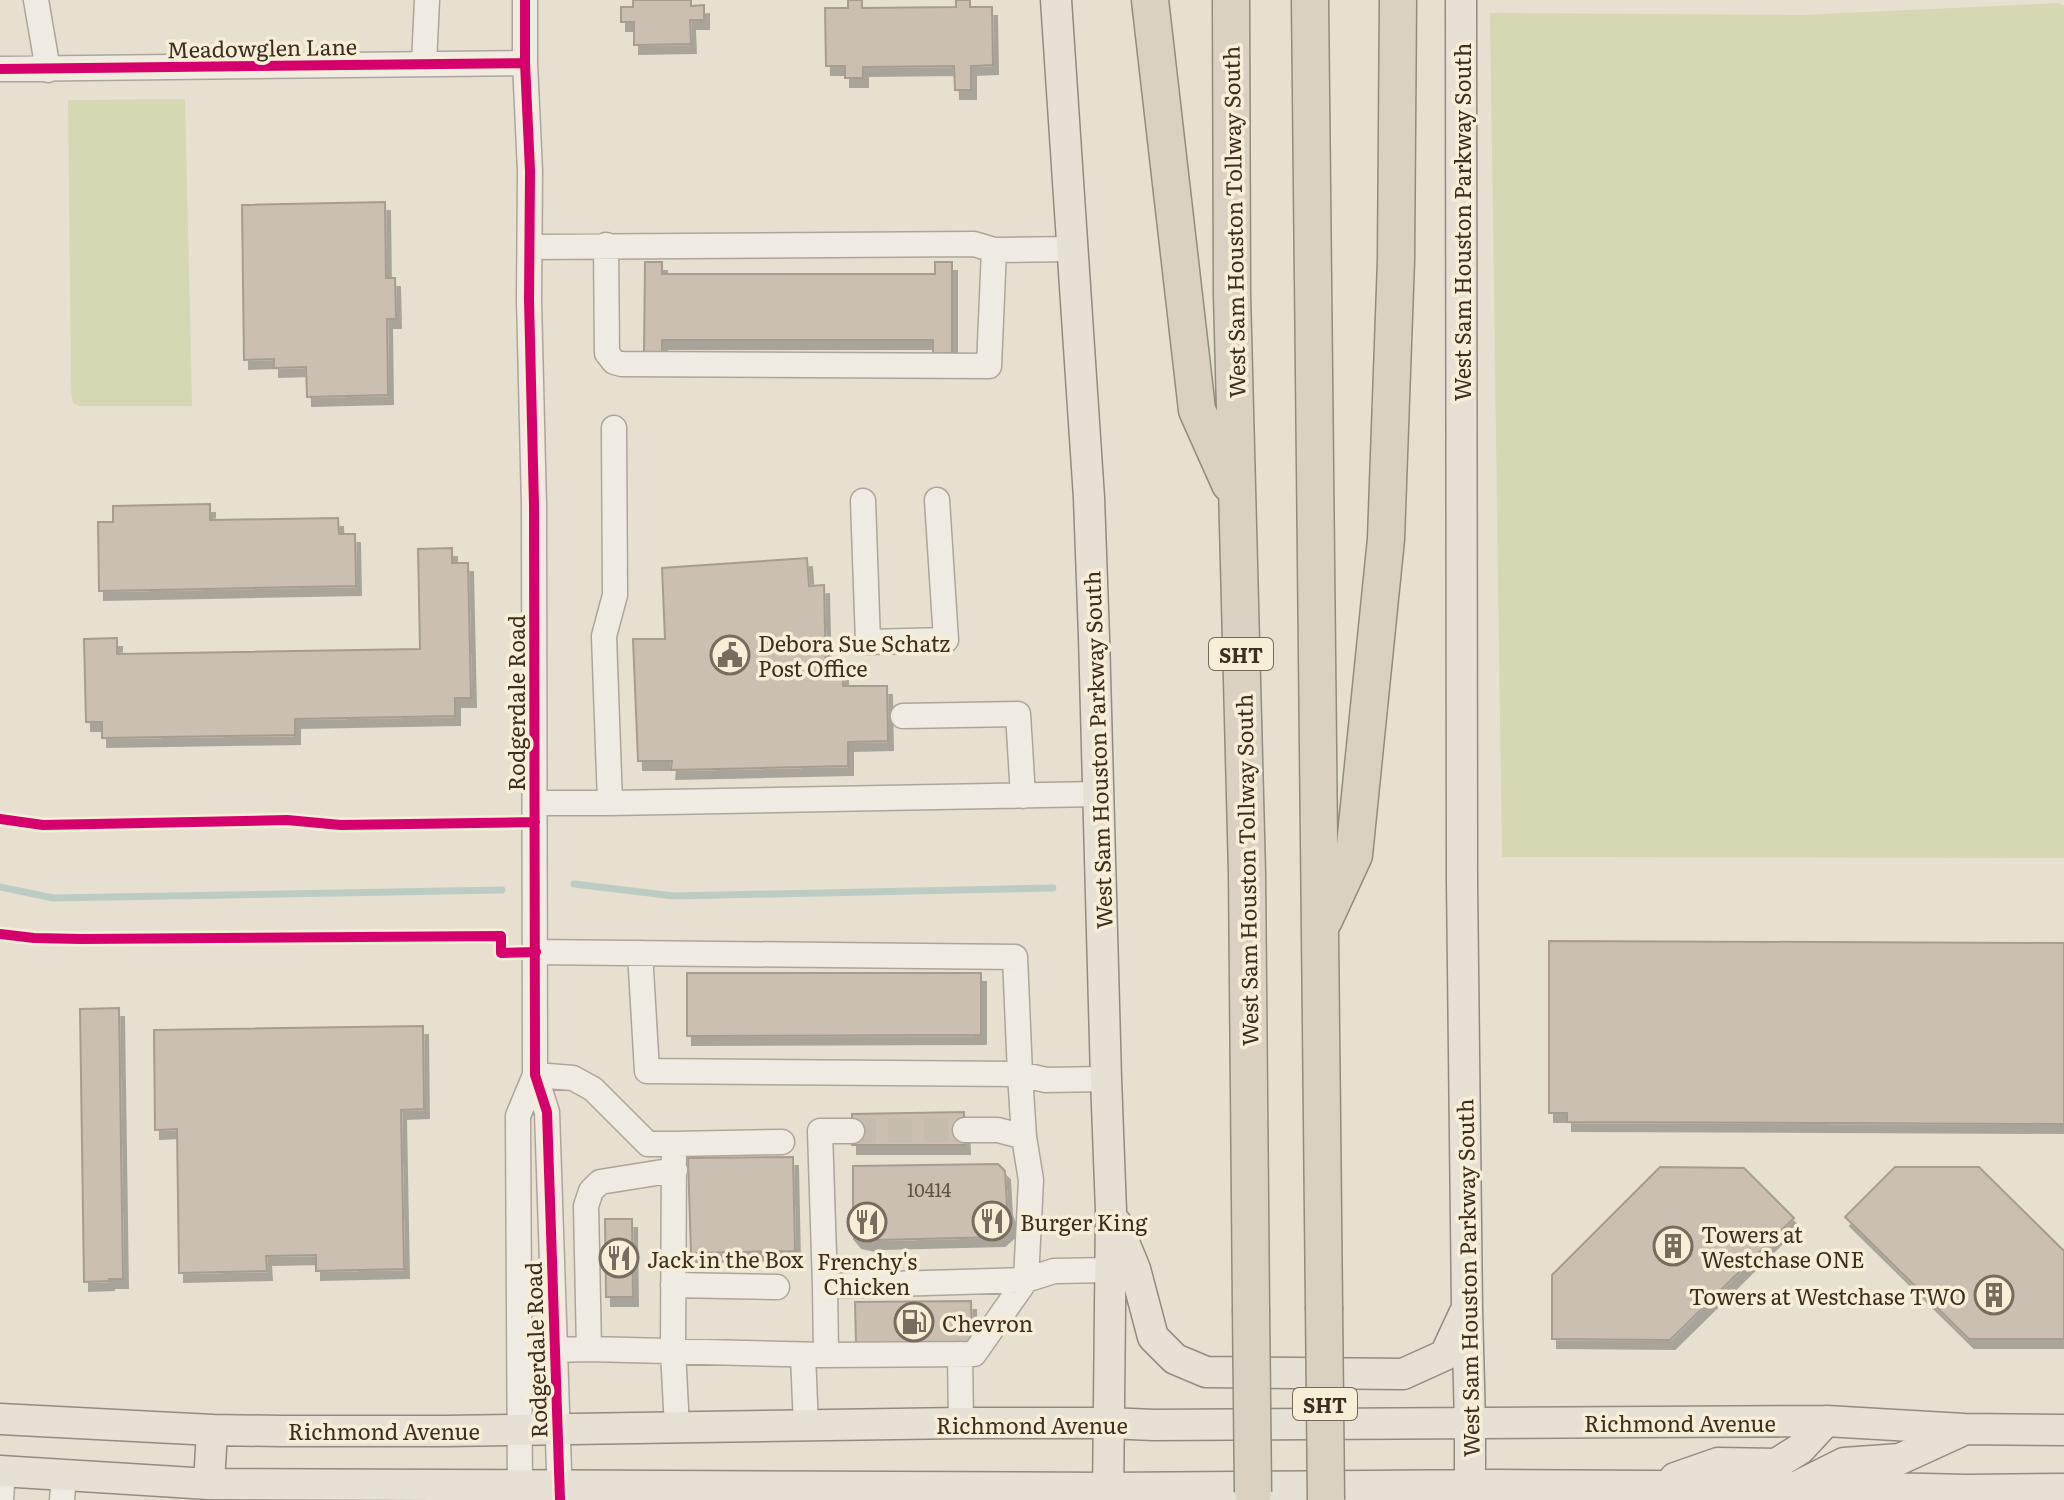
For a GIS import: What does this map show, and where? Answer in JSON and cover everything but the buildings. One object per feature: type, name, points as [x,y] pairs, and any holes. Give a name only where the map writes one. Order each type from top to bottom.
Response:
[{"type":"highway","points":[[1150,0],[1197,410],[1237,500]]},
{"type":"highway","name":"West Sam Houston Tollway South","points":[[1231,0],[1232,294],[1247,873],[1253,1497]]},
{"type":"highway","name":"SHT","points":[[1310,0],[1326,1500]]},
{"type":"highway","points":[[1319,929],[1354,855],[1386,539],[1396,260],[1398,0]]},
{"type":"main road","name":"West Sam Houston Parkway South","points":[[1056,0],[1089,498],[1111,1211],[1108,1494]]},
{"type":"main road","name":"West Sam Houston Parkway South","points":[[1461,0],[1462,897],[1470,1493]]},
{"type":"main road","points":[[1111,1211],[1135,1269],[1153,1337],[1175,1359],[1206,1372],[1403,1374],[1445,1355],[1467,1308]]},
{"type":"main road","name":"Richmond Avenue","points":[[0,1419],[212,1430],[447,1431],[961,1423],[1154,1425],[1826,1421],[1964,1429],[2064,1430]]},
{"type":"main road","points":[[1651,1486],[1718,1463],[1776,1464],[1800,1449],[1826,1421]]},
{"type":"main road","points":[[1797,1494],[1844,1463],[1900,1459],[1964,1429]]},
{"type":"main road","points":[[212,1430],[220,1492]]},
{"type":"main road","points":[[1,1481],[63,1488],[220,1492],[1470,1493],[1651,1486],[1839,1494],[2064,1489]]},
{"type":"street","points":[[36,0],[48,70]]},
{"type":"street","points":[[424,64],[427,0]]},
{"type":"street","name":"Rodgerdale Road","points":[[525,0],[534,522],[535,1075],[547,1112],[560,1492]]},
{"type":"street","name":"Meadowglen Lane","points":[[0,69],[525,63]]},
{"type":"street","points":[[530,247],[974,244],[994,250],[1072,249]]},
{"type":"street","points":[[606,245],[607,353],[614,362],[622,364],[989,366],[994,250]]},
{"type":"street","points":[[610,803],[604,636],[615,595],[614,428]]},
{"type":"street","points":[[863,501],[868,642],[946,640],[937,500]]},
{"type":"street","points":[[903,716],[1018,714],[1023,796]]},
{"type":"street","points":[[535,803],[1099,794]]},
{"type":"street","points":[[536,946],[640,953],[1015,957],[1024,1137],[1031,1180],[1026,1280],[974,1354],[814,1355],[555,1350]]},
{"type":"street","points":[[640,953],[647,1071],[1020,1074],[1046,1080],[1106,1079]]},
{"type":"street","points":[[535,1075],[573,1078],[593,1089],[648,1144],[782,1142]]},
{"type":"street","name":"Rodgerdale Road","points":[[520,1492],[518,1116],[535,1075]]},
{"type":"street","points":[[965,1130],[998,1130],[1024,1137]]},
{"type":"street","points":[[806,1426],[825,1286],[820,1131],[852,1131]]},
{"type":"street","points":[[674,1144],[673,1351],[677,1428]]},
{"type":"street","points":[[589,1349],[586,1206],[591,1191],[600,1182],[675,1170]]},
{"type":"street","points":[[825,1286],[1026,1280],[1054,1271],[1111,1270]]},
{"type":"street","points":[[673,1285],[777,1287]]},
{"type":"street","points":[[960,1354],[961,1423]]},
{"type":"green space","points":[[2059,3],[2064,6],[2064,858],[1502,857],[1490,13],[1802,15]]},
{"type":"green space","points":[[185,99],[192,406],[79,406],[73,403],[71,392],[68,100]]},
{"type":"waterway","points":[[574,884],[674,896],[1053,888]]},
{"type":"waterway","points":[[0,887],[53,898],[502,890]]},
{"type":"tunnel","points":[[852,1131],[965,1130]]},
{"type":"cycle path","points":[[525,0],[534,506],[535,1075],[547,1112],[560,1500]]},
{"type":"cycle path","points":[[0,69],[525,63]]},
{"type":"cycle path","points":[[0,819],[43,825],[287,820],[341,825],[535,822]]},
{"type":"cycle path","points":[[0,934],[81,939],[501,936],[501,953],[536,952]]},
{"type":"place","name":"Debora Sue Schatz Post Office","points":[[730,655]]},
{"type":"place","name":"Burger King","points":[[992,1221]]},
{"type":"place","name":"Frenchy's Chicken","points":[[867,1222]]},
{"type":"place","name":"Towers at Westchase ONE","points":[[1673,1246]]},
{"type":"place","name":"Jack in the Box","points":[[619,1258]]},
{"type":"place","name":"Towers at Westchase TWO","points":[[1994,1295]]},
{"type":"place","name":"Chevron","points":[[914,1322]]}]
